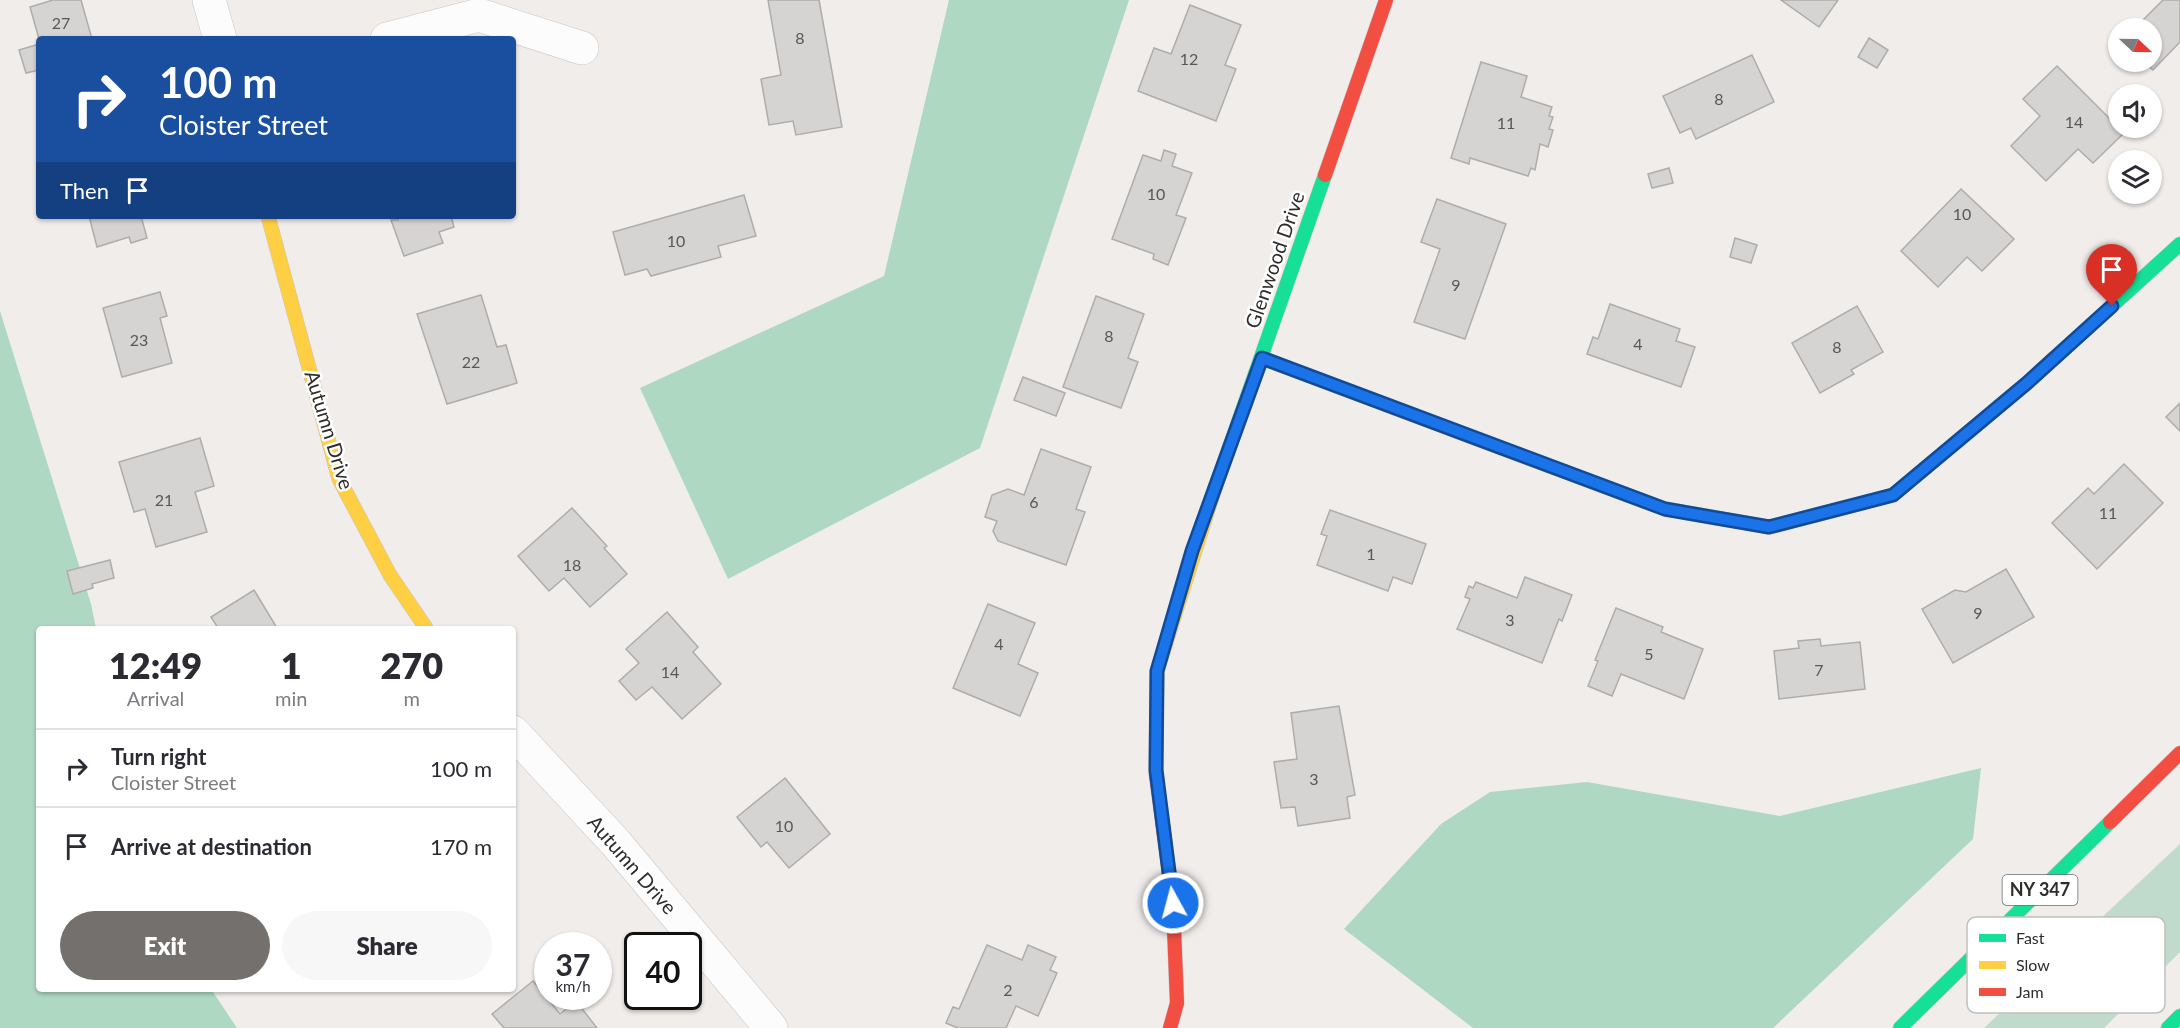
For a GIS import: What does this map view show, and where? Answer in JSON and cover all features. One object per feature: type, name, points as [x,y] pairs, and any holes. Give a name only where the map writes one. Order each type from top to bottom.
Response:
[{"type":"main road","name":"Glenwood Drive","points":[[1170,1028],[1177,1003],[1173,903],[1156,770],[1157,671],[1192,551],[1262,358],[1386,0]]},
{"type":"main road","name":"Autumn Drive","points":[[269,219],[339,479],[390,575],[425,626]]},
{"type":"main road","points":[[1262,358],[1665,509],[1769,527],[1893,495],[2027,383],[2180,244]]},
{"type":"main road","name":"NY 347","points":[[2013,917],[2180,753]]},
{"type":"main road","name":"NY 347","points":[[1900,1028],[1967,962]]},
{"type":"main road","points":[[2168,1028],[2180,1016]]},
{"type":"street","points":[[209,0],[219,36]]},
{"type":"street","points":[[398,36],[479,15],[582,48]]},
{"type":"street","name":"Autumn Drive","points":[[516,735],[615,842],[771,1028]]},
{"type":"green space","points":[[949,0],[1129,0],[980,448],[728,579],[640,388],[884,276]]},
{"type":"green space","points":[[0,311],[91,604],[96,626],[36,626],[36,992],[213,992],[237,1028],[0,1028]]},
{"type":"green space","points":[[1981,768],[1973,839],[1773,1028],[1473,1028],[1344,929],[1441,824],[1490,792],[1587,782],[1780,816]]},
{"type":"green space","points":[[2180,844],[2180,952],[2165,967],[2165,917],[2102,917]]},
{"type":"green space","points":[[2000,1013],[2119,1013],[2104,1028],[1984,1028]]},
{"type":"building","points":[[53,0],[81,0],[91,36],[38,36],[30,7]]},
{"type":"building","points":[[768,0],[819,0],[842,127],[796,135],[793,121],[769,125],[761,79],[781,75]]},
{"type":"building","points":[[1781,0],[1838,0],[1819,27]]},
{"type":"building","points":[[2163,0],[2180,0],[2180,42],[2162,61],[2162,18],[2145,18]]},
{"type":"building","points":[[1190,5],[1241,25],[1225,65],[1236,69],[1216,121],[1138,91],[1154,48],[1171,54]]},
{"type":"building","points":[[1869,38],[1888,50],[1877,68],[1858,57]]},
{"type":"building","points":[[36,45],[36,71],[26,73],[19,50]]},
{"type":"building","points":[[1752,55],[1774,102],[1696,139],[1691,128],[1680,133],[1663,96]]},
{"type":"building","points":[[1481,62],[1527,76],[1521,97],[1552,107],[1549,116],[1553,117],[1549,129],[1553,130],[1548,147],[1540,144],[1535,170],[1531,168],[1528,176],[1470,158],[1469,164],[1451,158]]},
{"type":"building","points":[[2057,66],[2108,117],[2108,138],[2119,138],[2093,163],[2078,149],[2046,181],[2011,146],[2040,116],[2023,99]]},
{"type":"building","points":[[1164,150],[1176,154],[1172,166],[1192,173],[1176,215],[1186,218],[1168,265],[1153,259],[1154,254],[1112,239],[1143,155],[1161,161]]},
{"type":"building","points":[[1669,168],[1673,183],[1652,188],[1648,174]]},
{"type":"building","points":[[1961,189],[2014,239],[1982,271],[1967,257],[1938,287],[1901,251]]},
{"type":"building","points":[[744,195],[756,236],[718,246],[721,257],[651,276],[647,269],[625,275],[613,232]]},
{"type":"building","points":[[1437,199],[1506,224],[1465,339],[1414,322],[1440,249],[1421,242]]},
{"type":"building","points":[[90,219],[142,219],[147,238],[131,243],[129,237],[97,247]]},
{"type":"building","points":[[452,219],[454,227],[439,232],[443,243],[404,256],[391,220]]},
{"type":"building","points":[[1735,238],[1757,245],[1751,263],[1730,257]]},
{"type":"building","points":[[160,292],[167,316],[160,318],[172,363],[122,377],[103,308]]},
{"type":"building","points":[[481,295],[497,347],[506,345],[517,383],[447,404],[417,314]]},
{"type":"building","points":[[1096,296],[1144,314],[1128,358],[1138,362],[1121,408],[1063,387]]},
{"type":"building","points":[[1610,304],[1680,329],[1676,341],[1695,347],[1681,387],[1587,354],[1593,337],[1598,339]]},
{"type":"building","points":[[1857,306],[1883,352],[1851,370],[1854,374],[1820,393],[1792,343]]},
{"type":"building","points":[[1023,377],[1065,393],[1056,416],[1014,400]]},
{"type":"building","points":[[2180,403],[2180,431],[2166,417]]},
{"type":"building","points":[[200,438],[214,486],[195,492],[207,532],[156,547],[145,509],[134,512],[119,462]]},
{"type":"building","points":[[1041,449],[1091,467],[1076,509],[1085,512],[1066,565],[998,541],[993,531],[997,521],[985,517],[992,495],[1008,489],[1024,495]]},
{"type":"building","points":[[2124,464],[2163,503],[2097,569],[2052,523],[2088,488],[2094,494]]},
{"type":"building","points":[[572,508],[607,546],[604,548],[627,574],[590,607],[564,578],[549,591],[518,556]]},
{"type":"building","points":[[1330,510],[1426,544],[1412,584],[1393,577],[1388,591],[1317,565],[1327,536],[1321,534]]},
{"type":"building","points":[[110,560],[114,578],[92,584],[93,588],[73,594],[67,571]]},
{"type":"building","points":[[2006,569],[2034,617],[1953,663],[1922,609],[1955,590],[1966,592]]},
{"type":"building","points":[[1525,577],[1572,595],[1562,621],[1559,619],[1542,663],[1457,629],[1470,599],[1465,597],[1469,586],[1473,588],[1476,582],[1517,598]]},
{"type":"building","points":[[254,590],[276,626],[217,626],[211,617]]},
{"type":"building","points":[[988,604],[1035,623],[1018,664],[1038,673],[1020,716],[953,688]]},
{"type":"building","points":[[1616,608],[1663,627],[1661,632],[1703,649],[1684,699],[1621,674],[1612,696],[1588,686],[1598,661],[1595,660]]},
{"type":"building","points":[[667,612],[698,647],[693,652],[721,684],[682,719],[652,687],[636,700],[619,681],[639,663],[626,649]]},
{"type":"building","points":[[1820,639],[1821,646],[1860,642],[1865,689],[1779,699],[1774,651],[1799,648],[1798,641]]},
{"type":"building","points":[[1339,706],[1355,795],[1347,797],[1350,818],[1298,826],[1295,807],[1281,808],[1274,762],[1297,759],[1291,713]]},
{"type":"building","points":[[785,778],[830,834],[789,868],[767,842],[761,847],[737,817]]},
{"type":"building","points":[[987,945],[1022,960],[1028,945],[1056,957],[1050,970],[1057,973],[1038,1016],[1016,1006],[1006,1028],[958,1028],[946,1023],[953,1007],[959,1009]]},
{"type":"building","points":[[533,981],[534,1010],[557,1010],[560,1014],[565,1010],[583,1010],[597,1028],[504,1028],[492,1014]]},
{"type":"traffic: fast","points":[[1214,491],[1325,175]]},
{"type":"traffic: fast","points":[[1855,505],[1893,495],[2027,383],[2180,244]]},
{"type":"traffic: fast","points":[[2013,917],[2110,822]]},
{"type":"traffic: fast","points":[[1900,1028],[1967,962]]},
{"type":"traffic: fast","points":[[2168,1028],[2180,1016]]},
{"type":"traffic: slow","points":[[269,219],[339,479],[390,575],[425,626]]},
{"type":"traffic: slow","points":[[1501,448],[1665,509],[1769,527],[1855,505]]},
{"type":"traffic: slow","points":[[1156,774],[1157,671],[1214,491]]},
{"type":"traffic: jam","points":[[1325,175],[1386,0]]},
{"type":"traffic: jam","points":[[1262,358],[1501,448]]},
{"type":"traffic: jam","points":[[2110,822],[2180,753]]},
{"type":"traffic: jam","points":[[1156,774],[1173,903],[1177,1003],[1170,1028]]},
{"type":"route","points":[[1173,903],[1156,770],[1157,671],[1192,551],[1262,358],[1665,509],[1769,527],[1893,495],[2027,383],[2112,306]]}]
